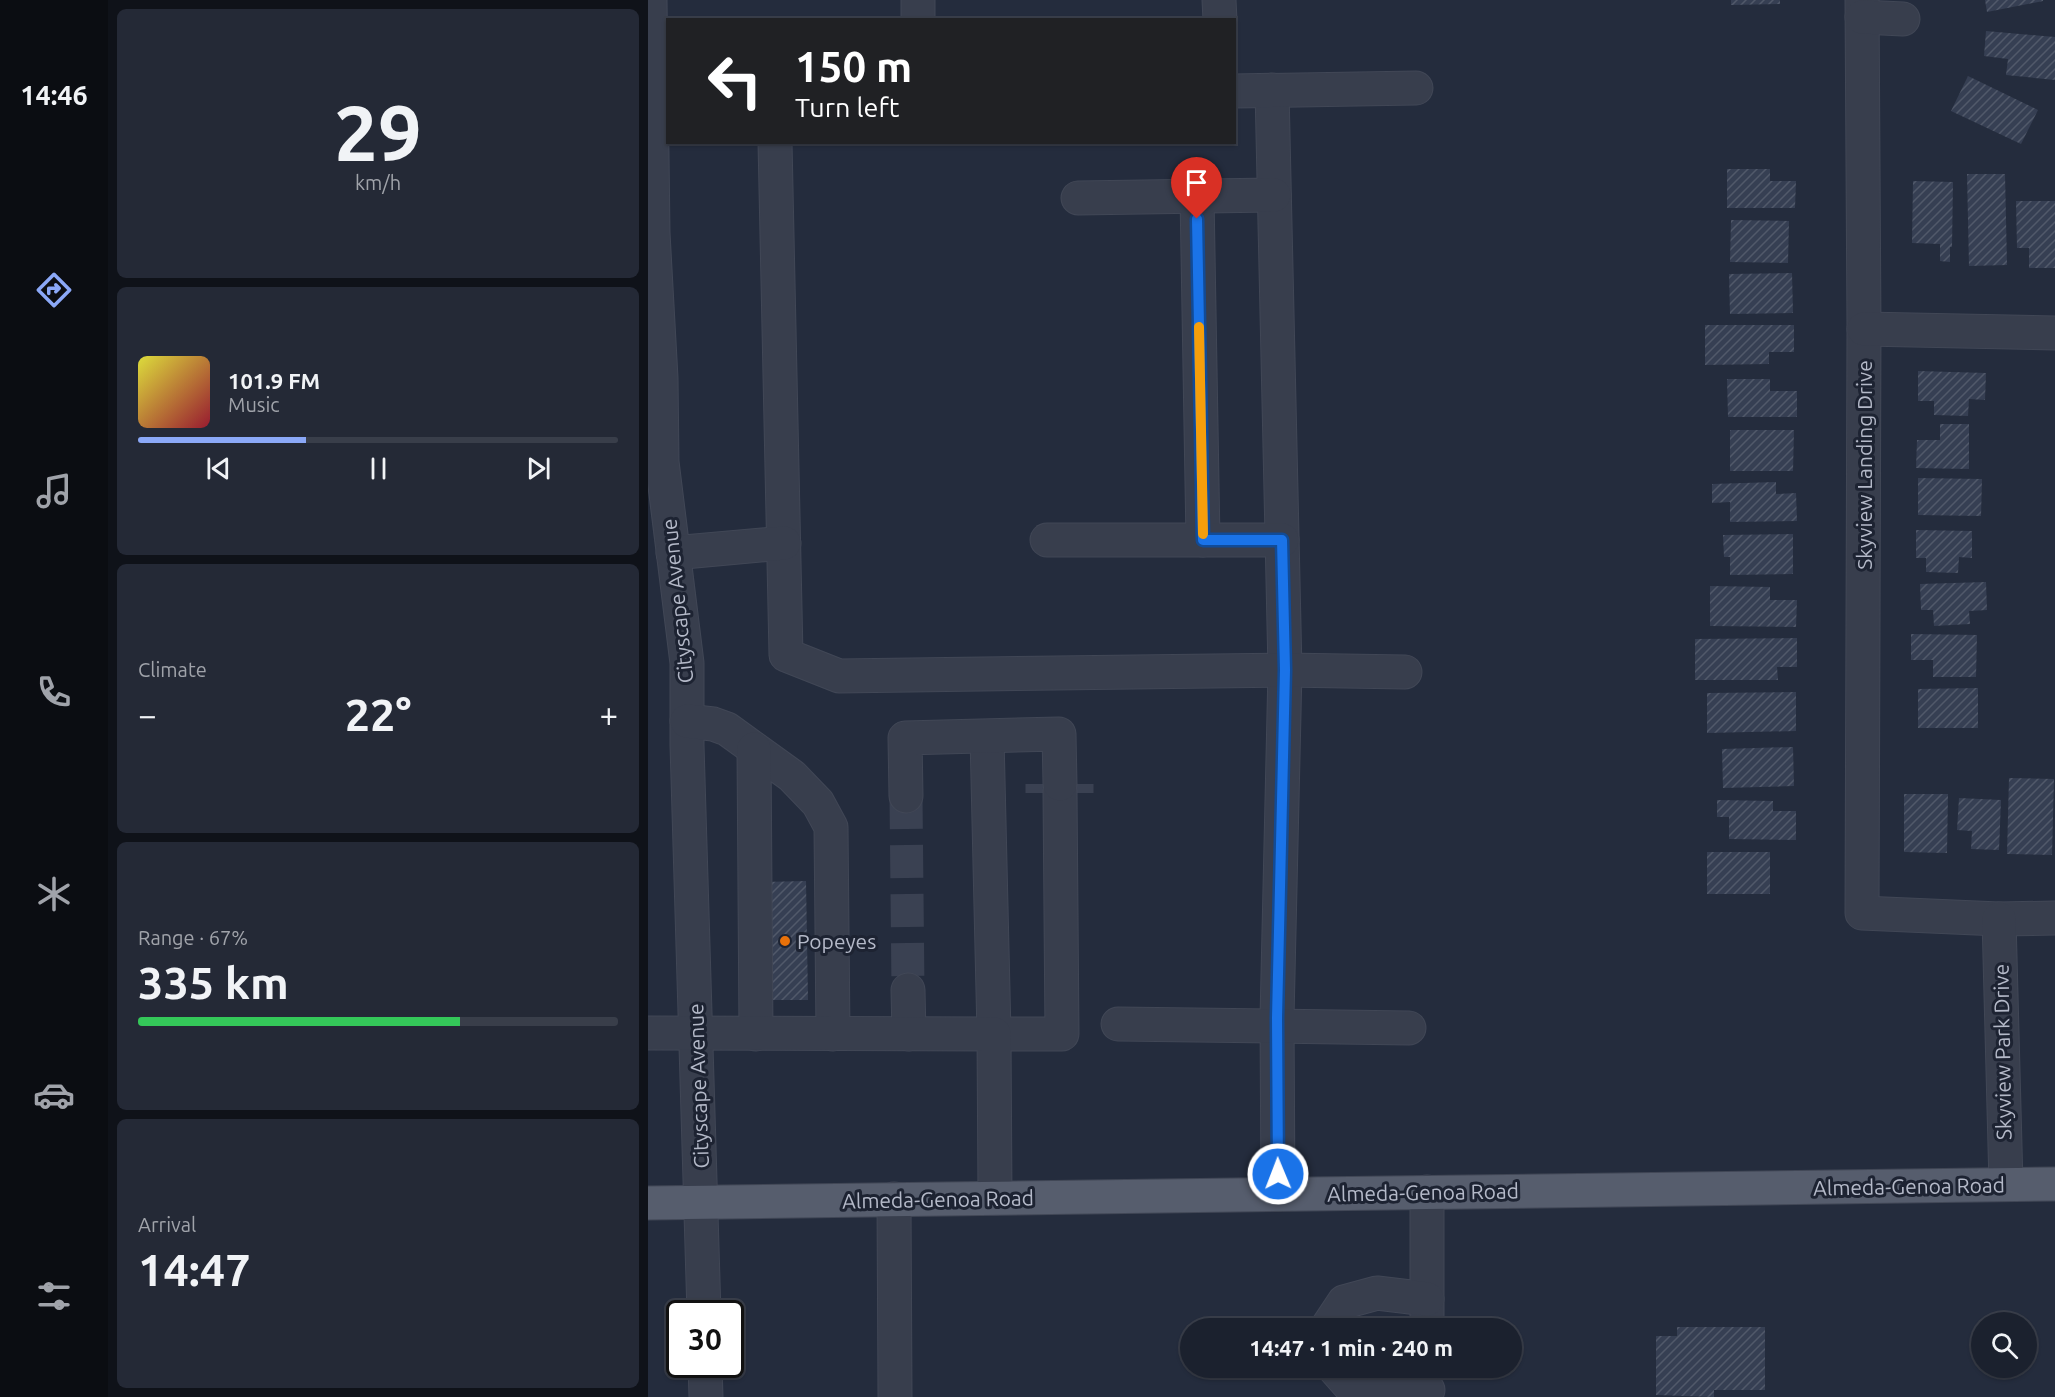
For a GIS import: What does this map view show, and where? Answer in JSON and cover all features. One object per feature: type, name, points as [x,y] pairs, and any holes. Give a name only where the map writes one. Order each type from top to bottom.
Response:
[{"type":"main road","name":"Almeda-Genoa Road","points":[[648,1203],[2055,1184]]},
{"type":"street","name":"Cityscape Avenue","points":[[650,0],[656,118],[653,233],[661,378],[662,462],[687,663],[704,1300]]},
{"type":"street","points":[[918,0],[918,18]]},
{"type":"street","points":[[1219,0],[1220,18]]},
{"type":"street","name":"Skyview Landing Drive","points":[[1904,19],[1862,9],[1864,329],[1862,913],[1999,919]]},
{"type":"street","points":[[1236,91],[1416,88]]},
{"type":"street","points":[[1272,90],[1285,670],[1277,1025],[1278,1194]]},
{"type":"street","points":[[775,144],[786,655],[839,676],[1285,670],[1405,672]]},
{"type":"street","points":[[1077,198],[1274,195]]},
{"type":"street","points":[[1197,196],[1203,540]]},
{"type":"street","points":[[1864,329],[2055,333]]},
{"type":"street","points":[[1047,540],[1282,540]]},
{"type":"street","points":[[674,553],[783,543]]},
{"type":"street","points":[[687,721],[713,724],[727,729],[792,776],[818,803],[831,827],[833,1034]]},
{"type":"street","points":[[648,1033],[1062,1034],[1059,734],[905,738],[906,796]]},
{"type":"street","points":[[987,737],[994,1034],[995,1198]]},
{"type":"street","points":[[754,749],[756,1034]]},
{"type":"street","points":[[1999,919],[2055,918]]},
{"type":"street","name":"Skyview Park Drive","points":[[1999,919],[2006,1184]]},
{"type":"street","points":[[908,990],[909,1034]]},
{"type":"street","points":[[1118,1024],[1409,1028]]},
{"type":"street","points":[[1333,1318],[1344,1302],[1377,1293],[1427,1314],[1427,1192]]},
{"type":"street","points":[[894,1199],[895,1397]]},
{"type":"street","points":[[705,1378],[706,1397]]},
{"type":"street","points":[[1343,1378],[1349,1385],[1384,1392],[1428,1385]]},
{"type":"building","points":[[1731,0],[1780,0],[1780,4],[1731,5]]},
{"type":"building","points":[[1985,0],[2043,0],[2043,1],[1987,12]]},
{"type":"building","points":[[1986,31],[2055,37],[2055,80],[2006,75],[2008,59],[1984,56]]},
{"type":"building","points":[[1968,76],[2038,110],[2021,144],[1951,111]]},
{"type":"building","points":[[1727,169],[1770,169],[1770,181],[1796,181],[1795,208],[1727,208]]},
{"type":"building","points":[[1967,174],[2005,174],[2007,265],[1969,266]]},
{"type":"building","points":[[1913,181],[1953,182],[1950,262],[1940,261],[1940,244],[1912,243]]},
{"type":"building","points":[[2016,201],[2055,201],[2055,268],[2029,268],[2029,248],[2017,248]]},
{"type":"building","points":[[1731,220],[1789,221],[1788,263],[1730,262]]},
{"type":"building","points":[[1792,273],[1793,313],[1730,314],[1729,274]]},
{"type":"building","points":[[1705,325],[1794,325],[1794,352],[1769,352],[1769,364],[1705,365]]},
{"type":"building","points":[[1918,371],[1986,373],[1985,400],[1969,399],[1968,416],[1934,415],[1934,401],[1918,401]]},
{"type":"building","points":[[1727,379],[1770,379],[1770,391],[1797,391],[1797,417],[1728,417]]},
{"type":"building","points":[[1940,424],[1969,424],[1969,469],[1916,468],[1917,440],[1940,440]]},
{"type":"building","points":[[1730,430],[1794,430],[1793,471],[1730,471]]},
{"type":"building","points":[[1918,478],[1982,479],[1981,516],[1918,515]]},
{"type":"building","points":[[1776,482],[1776,494],[1796,493],[1797,521],[1730,522],[1730,502],[1712,503],[1712,484]]},
{"type":"building","points":[[1916,530],[1972,531],[1972,558],[1959,557],[1958,573],[1926,572],[1926,558],[1916,558]]},
{"type":"building","points":[[1793,534],[1793,574],[1730,575],[1730,557],[1724,557],[1723,535]]},
{"type":"building","points":[[1986,582],[1987,610],[1969,611],[1970,624],[1934,626],[1933,610],[1921,610],[1920,584]]},
{"type":"building","points":[[1710,586],[1770,587],[1770,600],[1797,600],[1796,627],[1710,626]]},
{"type":"building","points":[[1911,634],[1977,635],[1976,677],[1933,677],[1933,660],[1911,660]]},
{"type":"building","points":[[1797,638],[1797,667],[1777,667],[1778,680],[1695,680],[1695,639]]},
{"type":"building","points":[[1978,688],[1978,728],[1918,728],[1918,689]]},
{"type":"building","points":[[1796,692],[1796,731],[1707,733],[1707,693]]},
{"type":"building","points":[[1793,747],[1794,786],[1723,788],[1722,749]]},
{"type":"building","points":[[2009,778],[2054,779],[2052,855],[2007,854]]},
{"type":"building","points":[[1904,794],[1948,794],[1947,853],[1904,852]]},
{"type":"building","points":[[1959,798],[2001,800],[1999,850],[1971,849],[1972,831],[1957,830]]},
{"type":"building","points":[[1717,800],[1773,801],[1773,811],[1796,811],[1796,840],[1729,839],[1729,817],[1717,817]]},
{"type":"building","points":[[1707,852],[1770,852],[1770,894],[1707,894]]},
{"type":"building","name":"Popeyes","points":[[806,881],[808,1000],[764,1000],[762,882]]},
{"type":"building","points":[[1677,1327],[1765,1327],[1765,1390],[1714,1390],[1714,1397],[1656,1395],[1656,1336],[1677,1336]]},
{"type":"tunnel","points":[[1042,784],[1042,793]]},
{"type":"tunnel","points":[[1077,784],[1077,793]]},
{"type":"tunnel","points":[[906,796],[908,990]]},
{"type":"slow traffic","points":[[1199,327],[1203,534]]},
{"type":"place","name":"Popeyes","points":[[785,941]]},
{"type":"route","points":[[1197,219],[1203,540],[1282,540],[1285,670],[1277,1018],[1278,1174]]}]
